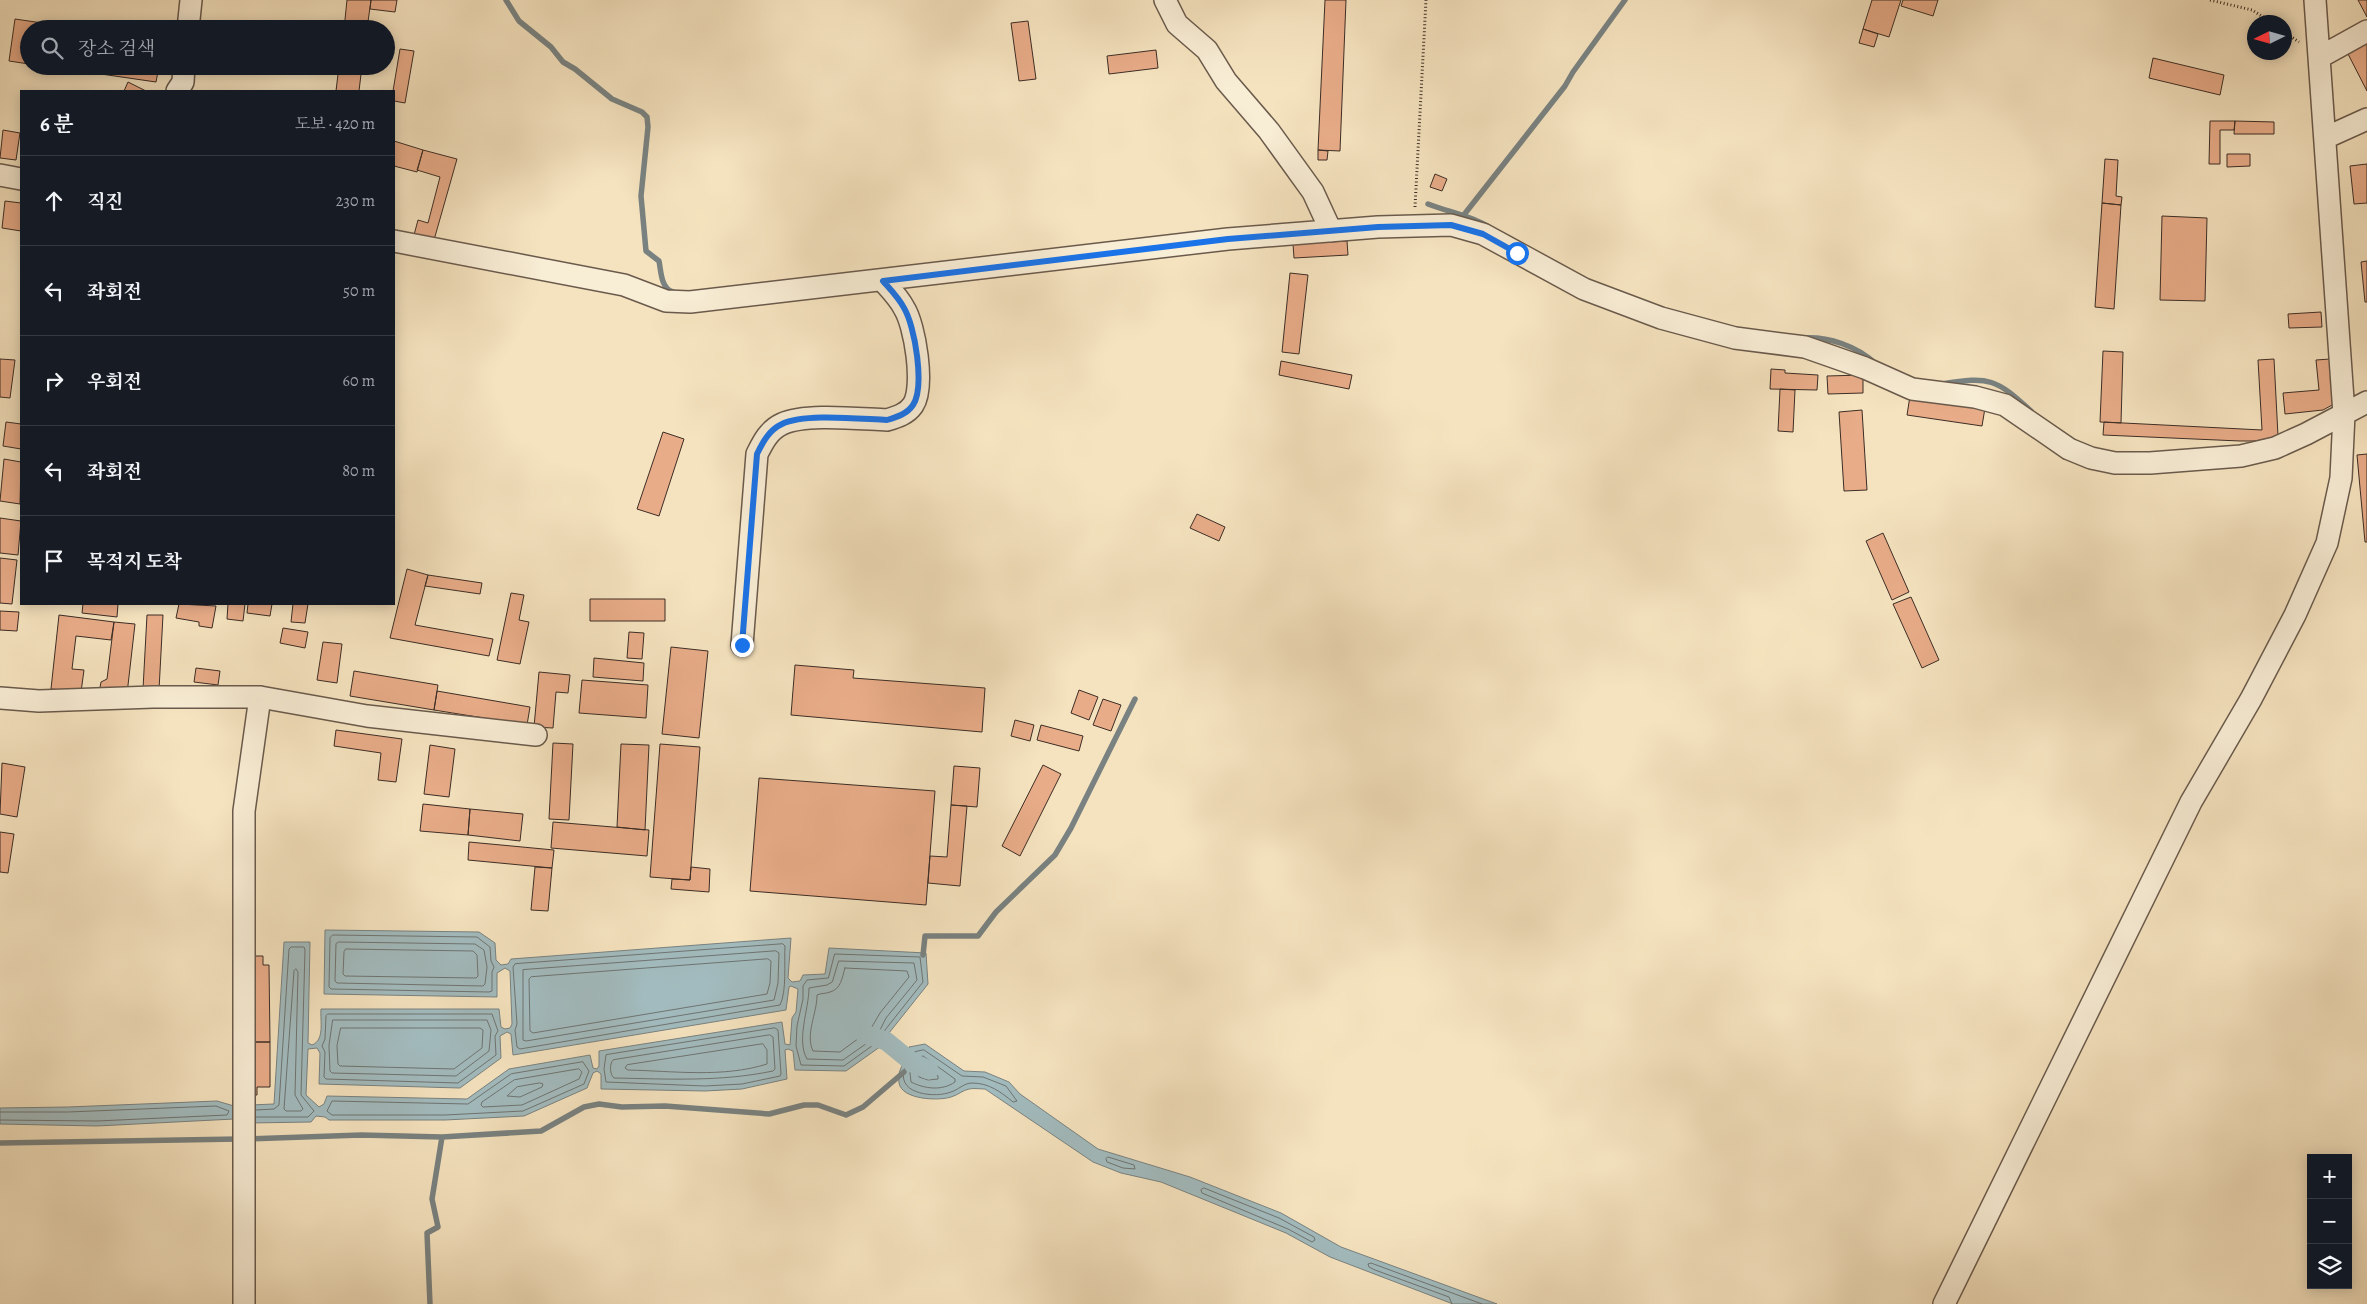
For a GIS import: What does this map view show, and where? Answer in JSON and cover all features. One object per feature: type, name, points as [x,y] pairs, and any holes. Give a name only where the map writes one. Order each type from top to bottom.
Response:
[{"type":"street","points":[[189,20],[191,0]]},
{"type":"street","points":[[1165,0],[1177,24],[1206,50],[1226,81],[1269,131],[1313,192],[1331,230]]},
{"type":"street","points":[[1944,1304],[2191,802],[2251,699],[2307,588],[2327,543],[2341,478],[2344,414],[2315,0]]},
{"type":"street","points":[[2320,57],[2367,31]]},
{"type":"street","points":[[178,90],[183,82],[183,75]]},
{"type":"street","points":[[2326,138],[2367,119]]},
{"type":"street","points":[[0,175],[20,179]]},
{"type":"street","points":[[395,241],[624,285],[666,301],[690,302],[883,281],[1228,239],[1331,230],[1451,225],[1483,234],[1584,288],[1660,318],[1735,338],[1805,347],[1865,368],[1912,389],[1975,397],[2005,405],[2069,449],[2091,458],[2115,463],[2241,456],[2275,448],[2367,402]]},
{"type":"street","points":[[742,645],[757,454],[767,435],[781,424],[798,419],[887,420],[901,416],[914,404],[920,381],[916,350],[905,309],[883,281]]},
{"type":"street","points":[[0,698],[39,701],[153,697],[260,698],[368,716],[536,735]]},
{"type":"street","points":[[244,1304],[244,811],[260,698]]},
{"type":"path","points":[[1416,226],[1415,204],[1426,0]]},
{"type":"path","points":[[2210,0],[2252,10],[2260,15]]},
{"type":"water","points":[[325,930],[479,932],[495,943],[496,960],[501,965],[508,964],[511,959],[791,938],[788,978],[792,982],[800,981],[803,975],[825,974],[829,948],[926,953],[928,984],[889,1033],[891,1039],[846,1071],[795,1070],[793,1051],[788,1049],[785,1050],[787,1079],[742,1089],[705,1091],[601,1089],[601,1074],[597,1071],[593,1073],[587,1088],[524,1116],[445,1120],[329,1120],[325,1117],[316,1116],[311,1122],[250,1123],[250,1105],[274,1104],[284,942],[310,942],[308,1043],[312,1045],[316,1043],[320,1035],[321,1009],[499,1009],[501,1027],[505,1029],[510,1028],[512,1024],[510,971],[505,968],[497,973],[497,997],[324,994]],"holes":[[[789,987],[798,989],[796,1012],[792,1018],[790,1045],[785,1044],[782,1022],[599,1051],[599,1066],[597,1069],[593,1068],[590,1055],[509,1069],[467,1099],[327,1096],[324,1104],[319,1107],[306,1095],[308,1049],[317,1048],[320,1053],[319,1084],[460,1088],[501,1058],[500,1036],[507,1032],[511,1034],[513,1055],[786,1010]]]},
{"type":"water","points":[[925,1044],[964,1071],[985,1072],[1009,1082],[1020,1094],[1098,1149],[1190,1177],[1281,1213],[1341,1247],[1497,1304],[1453,1304],[1330,1257],[1286,1233],[1161,1182],[1121,1173],[1093,1162],[985,1089],[969,1089],[951,1097],[938,1099],[922,1098],[907,1093],[899,1083],[899,1072],[909,1052],[909,1047]]},
{"type":"water","points":[[217,1101],[234,1106],[234,1119],[97,1126],[0,1124],[0,1108]]},
{"type":"building","points":[[347,0],[371,0],[368,20],[345,20]]},
{"type":"building","points":[[371,0],[397,0],[395,12],[370,9]]},
{"type":"building","points":[[1325,0],[1346,0],[1340,151],[1318,150]]},
{"type":"building","points":[[1872,0],[1901,0],[1889,37],[1863,29]]},
{"type":"building","points":[[1903,0],[1938,0],[1933,16],[1901,6]]},
{"type":"building","points":[[2358,0],[2367,0],[2367,17]]},
{"type":"building","points":[[15,19],[22,20],[20,20],[20,63],[9,61]]},
{"type":"building","points":[[1028,21],[1036,79],[1019,81],[1011,23]]},
{"type":"building","points":[[1863,29],[1878,34],[1874,47],[1859,43]]},
{"type":"building","points":[[2367,41],[2367,91],[2347,52]]},
{"type":"building","points":[[400,49],[414,51],[405,103],[395,101],[395,90],[393,90]]},
{"type":"building","points":[[1156,50],[1158,68],[1109,74],[1107,56]]},
{"type":"building","points":[[2153,58],[2224,75],[2220,95],[2149,78]]},
{"type":"building","points":[[108,75],[157,75],[156,82]]},
{"type":"building","points":[[338,75],[361,75],[359,90],[336,90]]},
{"type":"building","points":[[128,82],[144,90],[124,90]]},
{"type":"building","points":[[2210,121],[2235,121],[2234,130],[2220,130],[2220,164],[2209,164]]},
{"type":"building","points":[[2235,121],[2274,122],[2274,134],[2234,134]]},
{"type":"building","points":[[3,130],[20,133],[16,160],[0,158]]},
{"type":"building","points":[[395,141],[423,150],[417,172],[395,166]]},
{"type":"building","points":[[423,150],[457,159],[434,240],[414,235],[418,220],[428,223],[440,177],[417,170]]},
{"type":"building","points":[[1318,150],[1328,151],[1327,160],[1318,160]]},
{"type":"building","points":[[2227,154],[2250,154],[2250,166],[2227,167]]},
{"type":"building","points":[[2105,159],[2118,160],[2116,196],[2122,197],[2121,205],[2102,203]]},
{"type":"building","points":[[2367,164],[2367,203],[2354,204],[2350,166]]},
{"type":"building","points":[[1435,174],[1447,179],[1442,191],[1430,187]]},
{"type":"building","points":[[5,201],[20,203],[20,231],[2,228]]},
{"type":"building","points":[[2102,203],[2121,205],[2114,309],[2095,307]]},
{"type":"building","points":[[2162,216],[2207,218],[2205,301],[2160,300]]},
{"type":"building","points":[[1347,241],[1348,255],[1294,258],[1293,244]]},
{"type":"building","points":[[2367,261],[2367,302],[2365,302],[2361,262]]},
{"type":"building","points":[[1290,273],[1308,275],[1299,354],[1282,352]]},
{"type":"building","points":[[2321,312],[2322,327],[2289,328],[2288,314]]},
{"type":"building","points":[[2103,351],[2123,352],[2121,423],[2100,422]]},
{"type":"building","points":[[0,359],[15,360],[10,398],[0,397]]},
{"type":"building","points":[[2274,359],[2278,436],[2256,441],[2240,441],[2103,435],[2104,422],[2262,430],[2258,360]]},
{"type":"building","points":[[2330,359],[2334,404],[2323,410],[2285,414],[2283,393],[2319,390],[2316,360]]},
{"type":"building","points":[[1281,361],[1352,375],[1349,389],[1279,375]]},
{"type":"building","points":[[1771,369],[1785,370],[1785,373],[1818,375],[1817,390],[1770,389]]},
{"type":"building","points":[[1863,375],[1863,393],[1828,394],[1827,376]]},
{"type":"building","points":[[1780,389],[1795,390],[1793,432],[1778,431]]},
{"type":"building","points":[[1910,396],[1985,408],[1982,426],[1907,415]]},
{"type":"building","points":[[1862,410],[1867,490],[1844,491],[1839,412]]},
{"type":"building","points":[[6,422],[20,424],[20,449],[3,446]]},
{"type":"building","points":[[663,432],[684,439],[659,516],[637,509]]},
{"type":"building","points":[[2367,454],[2367,542],[2365,542],[2357,455]]},
{"type":"building","points":[[4,459],[20,462],[20,504],[0,501]]},
{"type":"building","points":[[1197,514],[1225,527],[1219,541],[1190,528]]},
{"type":"building","points":[[0,518],[20,521],[18,555],[0,553]]},
{"type":"building","points":[[1883,533],[1909,592],[1892,600],[1866,541]]},
{"type":"building","points":[[0,558],[17,560],[12,604],[0,603]]},
{"type":"building","points":[[407,569],[428,575],[415,625],[493,639],[489,656],[390,638]]},
{"type":"building","points":[[428,575],[482,583],[480,594],[425,586]]},
{"type":"building","points":[[511,593],[524,595],[519,620],[529,622],[520,664],[497,660]]},
{"type":"building","points":[[1911,597],[1939,660],[1922,668],[1893,604]]},
{"type":"building","points":[[590,599],[665,599],[665,621],[590,621]]},
{"type":"building","points":[[83,605],[118,605],[117,617],[82,613]]},
{"type":"building","points":[[179,605],[216,606],[212,628],[199,626],[199,622],[176,618]]},
{"type":"building","points":[[228,605],[245,605],[243,621],[227,619]]},
{"type":"building","points":[[248,605],[272,605],[270,616],[247,613]]},
{"type":"building","points":[[293,605],[308,605],[305,623],[291,622]]},
{"type":"building","points":[[0,611],[19,612],[17,631],[0,630]]},
{"type":"building","points":[[59,615],[114,622],[111,640],[76,636],[72,669],[84,670],[81,692],[51,689]]},
{"type":"building","points":[[147,615],[163,615],[159,690],[143,689]]},
{"type":"building","points":[[114,622],[135,624],[127,694],[99,693],[101,682],[107,679]]},
{"type":"building","points":[[283,628],[308,632],[305,648],[280,643]]},
{"type":"building","points":[[629,632],[644,633],[642,659],[627,658]]},
{"type":"building","points":[[323,642],[342,644],[337,683],[317,680]]},
{"type":"building","points":[[671,647],[708,651],[699,738],[662,734]]},
{"type":"building","points":[[594,658],[644,663],[643,681],[593,677]]},
{"type":"building","points":[[795,665],[854,670],[853,678],[985,688],[982,732],[791,715]]},
{"type":"building","points":[[196,668],[220,671],[218,685],[194,682]]},
{"type":"building","points":[[354,671],[438,685],[434,710],[350,696]]},
{"type":"building","points":[[539,672],[570,675],[568,693],[556,692],[553,728],[534,727]]},
{"type":"building","points":[[582,680],[648,685],[646,718],[579,713]]},
{"type":"building","points":[[1079,690],[1098,697],[1089,720],[1071,713]]},
{"type":"building","points":[[437,691],[530,707],[527,725],[434,710]]},
{"type":"building","points":[[1103,699],[1121,705],[1111,731],[1093,725]]},
{"type":"building","points":[[1015,720],[1034,725],[1030,741],[1011,736]]},
{"type":"building","points":[[1041,725],[1083,736],[1079,751],[1037,740]]},
{"type":"building","points":[[336,730],[402,739],[396,782],[378,780],[381,753],[334,746]]},
{"type":"building","points":[[553,743],[573,744],[569,820],[549,819]]},
{"type":"building","points":[[621,744],[649,745],[645,830],[617,827]]},
{"type":"building","points":[[660,744],[700,747],[690,880],[650,877]]},
{"type":"building","points":[[430,745],[455,749],[449,797],[424,794]]},
{"type":"building","points":[[2,763],[25,767],[17,817],[0,814]]},
{"type":"building","points":[[1043,765],[1061,774],[1020,856],[1002,846]]},
{"type":"building","points":[[954,766],[980,768],[977,807],[951,805]]},
{"type":"building","points":[[759,778],[935,791],[926,905],[750,891]]},
{"type":"building","points":[[423,804],[470,809],[468,835],[420,831]]},
{"type":"building","points":[[951,805],[967,806],[960,886],[928,883],[930,856],[947,857]]},
{"type":"building","points":[[470,809],[523,814],[520,841],[468,835]]},
{"type":"building","points":[[553,822],[649,830],[647,856],[551,848]]},
{"type":"building","points":[[0,832],[14,834],[8,873],[0,872]]},
{"type":"building","points":[[469,842],[554,850],[552,868],[468,860]]},
{"type":"building","points":[[535,867],[552,868],[548,911],[531,910]]},
{"type":"building","points":[[691,867],[710,869],[709,892],[671,889],[672,879],[690,880]]},
{"type":"building","points":[[246,956],[263,956],[263,965],[269,965],[270,1042],[246,1042]]},
{"type":"building","points":[[246,1042],[270,1042],[270,1087],[257,1087],[257,1095],[246,1095]]},
{"type":"waterway","points":[[506,0],[519,21],[551,47],[563,62],[575,69],[612,99],[642,112],[647,117],[648,127],[641,196],[646,251],[659,261],[664,284],[673,292]]},
{"type":"waterway","points":[[1463,216],[1565,86],[1625,0]]},
{"type":"waterway","points":[[1428,204],[1467,217],[1489,227]]},
{"type":"waterway","points":[[1802,338],[1822,339],[1851,347],[1876,364]]},
{"type":"waterway","points":[[1942,384],[1971,380],[1991,382],[2009,392],[2031,411]]},
{"type":"waterway","points":[[923,955],[925,936],[978,936],[996,912],[1055,855],[1071,828],[1135,699]]},
{"type":"waterway","points":[[864,1034],[886,1041],[913,1063],[929,1070]]},
{"type":"waterway","points":[[248,1139],[361,1135],[442,1137],[541,1131],[584,1107],[599,1104],[622,1107],[665,1106],[769,1114],[804,1105],[818,1105],[846,1115],[863,1107],[904,1072]]},
{"type":"waterway","points":[[430,1304],[427,1233],[438,1227],[432,1199],[442,1137]]},
{"type":"waterway","points":[[0,1143],[239,1139]]},
{"type":"route","points":[[742,645],[757,454],[767,435],[781,424],[798,419],[887,420],[901,416],[914,404],[920,381],[916,350],[905,309],[883,281],[1228,239],[1378,227],[1451,225],[1483,234],[1517,253]]}]
